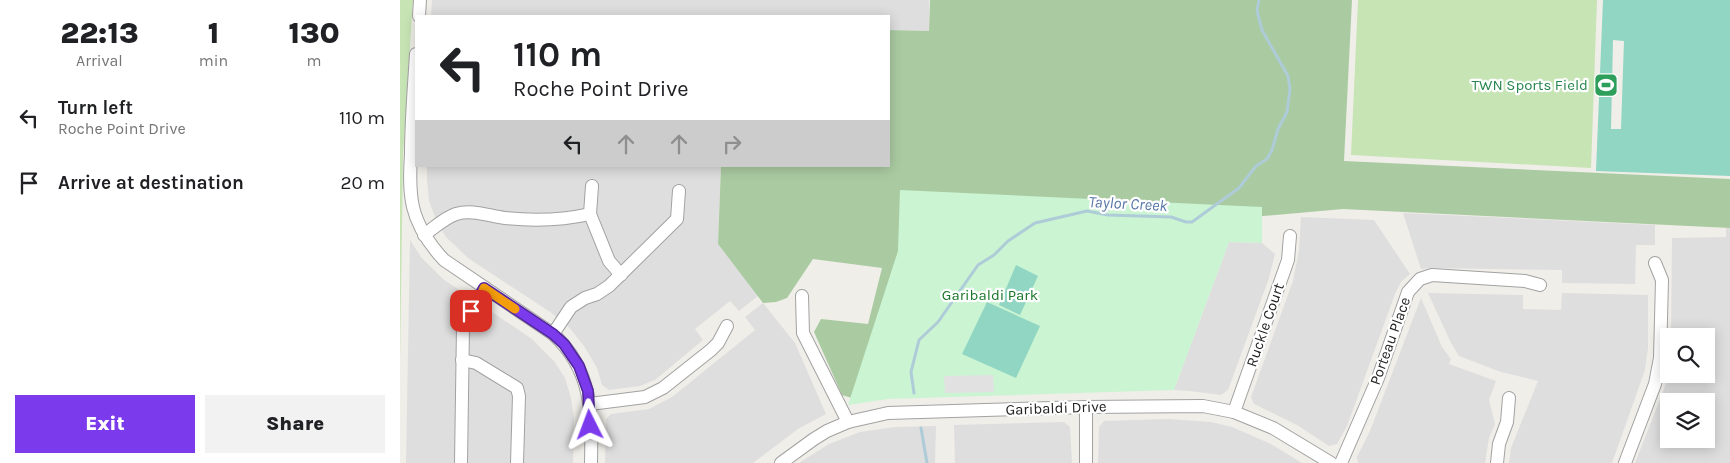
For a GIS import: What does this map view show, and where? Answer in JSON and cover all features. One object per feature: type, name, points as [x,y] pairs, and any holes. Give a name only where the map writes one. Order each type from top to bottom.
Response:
[{"type":"street","points":[[419,15],[420,0]]},
{"type":"street","points":[[415,86],[411,194],[413,208],[424,235],[444,260],[553,334],[564,344],[579,366],[588,391],[591,463]]},
{"type":"street","points":[[592,186],[590,214],[609,261],[621,275]]},
{"type":"street","points":[[553,334],[571,307],[585,298],[597,294],[621,275],[676,219],[679,191]]},
{"type":"street","points":[[424,235],[447,217],[458,213],[470,212],[506,218],[541,219],[590,214]]},
{"type":"street","name":"Ruckle Court","points":[[1234,412],[1288,260],[1290,236]]},
{"type":"street","points":[[1625,463],[1655,384],[1660,358],[1662,280],[1655,263]]},
{"type":"street","name":"Porteau Place","points":[[1341,463],[1378,378],[1408,292],[1420,280],[1432,275],[1525,281],[1540,285]]},
{"type":"street","points":[[461,463],[463,327],[484,288]]},
{"type":"street","points":[[802,296],[803,333],[848,422]]},
{"type":"street","points":[[590,404],[645,397],[663,388],[711,350],[718,343],[727,326]]},
{"type":"street","points":[[462,360],[476,363],[517,388],[519,396],[517,463]]},
{"type":"street","points":[[1497,463],[1499,444],[1507,422],[1509,398]]},
{"type":"street","name":"Garibaldi Drive","points":[[781,463],[827,431],[848,422],[888,413],[1086,407],[1202,406],[1234,412],[1273,428],[1331,463]]},
{"type":"street","points":[[1086,407],[1086,463]]},
{"type":"shaded area","points":[[432,0],[929,0],[929,31],[890,30],[890,15],[431,15]]},
{"type":"shaded area","points":[[427,167],[721,167],[718,244],[758,296],[739,311],[730,301],[695,329],[703,340],[655,380],[640,386],[609,390],[602,385],[597,368],[584,346],[568,326],[468,258],[446,237],[436,220],[429,201]]},
{"type":"shaded area","points":[[1403,213],[1655,225],[1655,245],[1636,245],[1635,284],[1562,283],[1562,270],[1421,269]]},
{"type":"shaded area","points":[[1301,217],[1374,220],[1410,274],[1401,282],[1395,294],[1347,426],[1337,444],[1329,446],[1297,425],[1254,404],[1251,397],[1293,281],[1299,250]]},
{"type":"shaded area","points":[[1726,228],[1730,228],[1730,463],[1635,463],[1660,399],[1660,448],[1715,448],[1715,393],[1662,393],[1666,383],[1715,383],[1715,328],[1671,328],[1672,238],[1726,237]]},
{"type":"shaded area","points":[[410,240],[421,257],[443,279],[532,339],[554,361],[565,378],[571,398],[574,418],[573,463],[406,463]]},
{"type":"shaded area","points":[[1229,242],[1262,243],[1275,254],[1269,278],[1228,390],[1221,395],[1174,390]]},
{"type":"shaded area","points":[[1428,293],[1523,295],[1523,309],[1561,310],[1562,293],[1648,295],[1648,348],[1645,370],[1612,463],[1509,463],[1511,448],[1538,381],[1501,372],[1459,356]]},
{"type":"shaded area","points":[[1421,298],[1442,347],[1451,359],[1449,364],[1496,381],[1489,400],[1495,424],[1489,438],[1485,463],[1358,463],[1357,457],[1370,431]]},
{"type":"shaded area","points":[[763,303],[795,343],[826,414],[798,429],[753,463],[605,463],[606,419],[611,414],[649,409],[672,397],[755,330],[745,317]]},
{"type":"shaded area","points":[[993,375],[994,392],[945,393],[944,376]]},
{"type":"shaded area","points":[[1168,419],[1211,422],[1232,427],[1271,444],[1302,463],[1098,463],[1099,427],[1104,421]]},
{"type":"shaded area","points":[[1064,422],[1070,427],[1072,463],[955,463],[954,425]]},
{"type":"shaded area","points":[[936,426],[935,463],[799,463],[829,444],[860,432],[895,427]]},
{"type":"green space","points":[[400,0],[413,0],[403,155],[400,363]]},
{"type":"green space","points":[[930,0],[1352,0],[1344,161],[1730,179],[1730,228],[1343,209],[1172,224],[855,399],[842,395],[814,332],[821,319],[868,324],[882,268],[813,259],[787,298],[776,302],[763,303],[718,244],[721,167],[890,167],[890,30],[929,31]]},
{"type":"green space","points":[[1358,0],[1597,0],[1591,168],[1351,155]]},
{"type":"green space","points":[[1603,0],[1730,0],[1730,176],[1596,171]],"holes":[[[1613,40],[1624,41],[1621,129],[1611,129]]]},
{"type":"green space","name":"Garibaldi Park","points":[[900,190],[1262,207],[1262,243],[1229,242],[1174,390],[888,399],[848,405],[898,251]]},
{"type":"green space","points":[[1016,265],[1038,276],[1020,315],[999,305]]},
{"type":"green space","points":[[987,302],[1040,326],[1016,378],[962,354]]},
{"type":"waterway","name":"Taylor Creek","points":[[914,393],[911,372],[919,340],[938,322],[978,265],[994,255],[1008,241],[1035,223],[1087,211],[1108,215],[1171,217],[1192,222],[1239,188],[1256,166],[1267,159],[1272,150],[1278,129],[1287,112],[1290,89],[1288,76],[1262,30],[1257,11],[1259,0]]},
{"type":"waterway","name":"Taylor Creek","points":[[921,428],[927,463]]},
{"type":"slow traffic","points":[[482,293],[484,288],[515,309]]},
{"type":"place","name":"TWN Sports Field","points":[[1606,85]]},
{"type":"route","points":[[471,311],[484,288],[553,334],[564,344],[579,366],[588,391],[590,425]]}]
